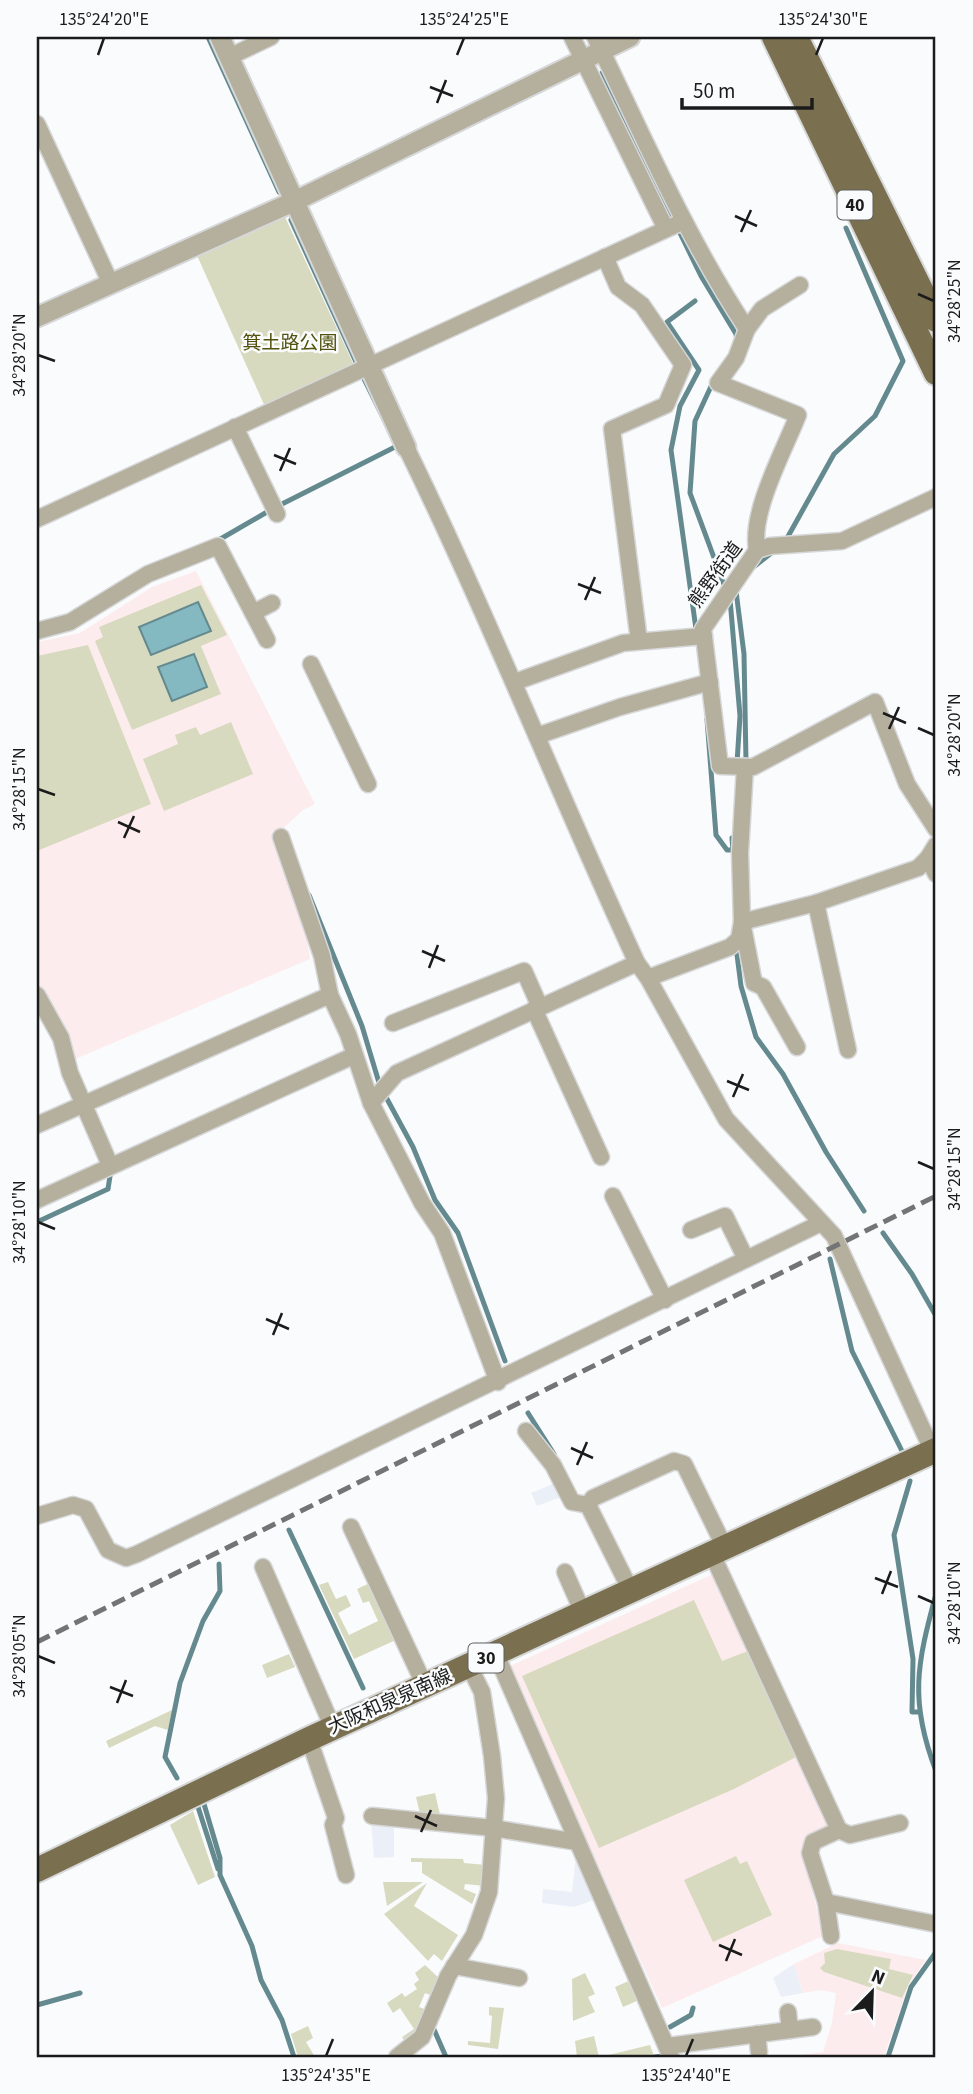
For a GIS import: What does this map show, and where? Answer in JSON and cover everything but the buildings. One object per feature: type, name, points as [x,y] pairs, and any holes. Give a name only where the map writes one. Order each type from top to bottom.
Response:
[{"type":"main road","name":"40","points":[[775,37],[936,373]]},
{"type":"main road","name":"40","points":[[796,37],[936,320]]},
{"type":"main road","name":"大阪和泉泉南線","points":[[37,1870],[332,1728],[934,1451]]},
{"type":"street","points":[[220,37],[515,682],[637,963],[648,978],[726,1119],[838,1245],[934,1451]]},
{"type":"street","points":[[229,57],[271,37]]},
{"type":"street","points":[[572,37],[675,225],[747,329]]},
{"type":"street","points":[[37,317],[295,201],[583,59],[599,43],[631,37]]},
{"type":"street","points":[[599,43],[675,225]]},
{"type":"street","points":[[37,124],[111,284]]},
{"type":"street","points":[[37,519],[675,225]]},
{"type":"street","points":[[605,257],[618,287],[642,305],[683,365],[666,405],[612,429],[639,641]]},
{"type":"street","points":[[757,550],[755,540],[765,499],[798,415],[718,383],[736,359],[747,329],[762,309],[800,285]]},
{"type":"street","points":[[235,428],[277,514]]},
{"type":"street","name":"熊野街道","points":[[515,682],[623,643],[704,636],[703,629],[757,550],[770,546],[842,541],[936,497]]},
{"type":"street","points":[[37,631],[70,622],[148,574],[218,546],[267,640]]},
{"type":"street","points":[[253,613],[272,603]]},
{"type":"street","points":[[704,636],[720,766],[753,767],[779,755],[830,723],[874,702],[907,785],[936,829]]},
{"type":"street","points":[[311,664],[368,784]]},
{"type":"street","points":[[537,736],[620,707],[710,682]]},
{"type":"street","points":[[740,767],[742,922],[754,983],[763,987],[797,1047]]},
{"type":"street","points":[[281,837],[321,956],[330,995],[348,1034],[353,1056],[371,1103],[422,1203],[442,1233],[498,1382]]},
{"type":"street","points":[[742,922],[816,903],[918,868],[932,851]]},
{"type":"street","points":[[932,851],[936,874]]},
{"type":"street","points":[[816,903],[848,1051]]},
{"type":"street","points":[[648,978],[735,943],[742,922]]},
{"type":"street","points":[[371,1103],[397,1073],[637,963]]},
{"type":"street","points":[[393,1023],[524,971],[537,1008],[601,1157]]},
{"type":"street","points":[[37,995],[61,1038],[70,1073],[110,1165]]},
{"type":"street","points":[[37,1123],[330,995]]},
{"type":"street","points":[[37,1200],[353,1056]]},
{"type":"street","points":[[613,1196],[665,1300]]},
{"type":"street","points":[[691,1230],[725,1216],[746,1259]]},
{"type":"street","points":[[37,1516],[73,1505],[86,1509],[108,1550],[125,1558],[498,1382],[821,1223]]},
{"type":"street","points":[[526,1432],[553,1465],[572,1502],[588,1505]]},
{"type":"street","points":[[588,1505],[593,1498],[674,1461],[684,1464],[718,1551],[839,1830],[850,1835],[900,1823]]},
{"type":"street","points":[[588,1505],[631,1591]]},
{"type":"street","points":[[350,1535],[394,1599],[425,1686]]},
{"type":"street","points":[[263,1567],[332,1728]]},
{"type":"street","points":[[565,1572],[583,1613]]},
{"type":"street","points":[[496,1654],[670,2052],[757,2034],[813,2027]]},
{"type":"street","points":[[397,2057],[422,2037],[454,1966],[484,1912],[491,1875],[496,1798],[489,1731],[482,1692],[469,1666]]},
{"type":"street","points":[[309,1739],[337,1818],[333,1825],[346,1875]]},
{"type":"street","points":[[372,1816],[493,1828],[577,1842]]},
{"type":"street","points":[[831,1936],[826,1902],[810,1853],[813,1842],[839,1830]]},
{"type":"street","points":[[826,1902],[936,1924]]},
{"type":"street","points":[[454,1966],[519,1978]]},
{"type":"street","points":[[788,2012],[790,2030]]},
{"type":"street","points":[[757,2034],[759,2052]]},
{"type":"shaded area","points":[[196,571],[315,804],[303,810],[273,838],[305,928],[310,959],[73,1060],[37,984],[37,642],[80,633],[152,587]]},
{"type":"shaded area","points":[[555,1483],[561,1497],[537,1506],[531,1493]]},
{"type":"shaded area","points":[[713,1574],[830,1829],[803,1851],[823,1936],[662,2008],[508,1667]]},
{"type":"shaded area","points":[[371,1820],[394,1823],[394,1857],[374,1858]]},
{"type":"shaded area","points":[[576,1855],[596,1899],[574,1907],[542,1903],[543,1889],[572,1892]]},
{"type":"shaded area","points":[[838,1943],[926,1960],[909,1984],[884,2057],[785,2057],[823,2052],[832,2023],[836,1993],[821,1990],[803,1993],[794,1964]]},
{"type":"shaded area","points":[[794,1964],[803,1993],[781,1997],[773,1978]]},
{"type":"green space","name":"箕土路公園","points":[[276,214],[285,217],[353,363],[351,369],[266,409],[195,251]]},
{"type":"green space","points":[[201,585],[227,635],[201,646],[221,694],[132,730],[95,641],[103,637],[99,627]]},
{"type":"green space","points":[[88,645],[151,804],[37,851],[37,656]]},
{"type":"green space","points":[[231,722],[253,774],[164,811],[143,759],[178,744],[175,735],[196,727],[200,735]]},
{"type":"green space","points":[[328,1582],[336,1599],[346,1595],[351,1606],[338,1613],[349,1635],[378,1621],[369,1601],[363,1603],[357,1589],[372,1582],[398,1639],[354,1659],[319,1585]]},
{"type":"green space","points":[[694,1600],[722,1661],[748,1651],[798,1756],[734,1789],[599,1848],[522,1676]]},
{"type":"green space","points":[[289,1654],[295,1667],[267,1678],[262,1665]]},
{"type":"green space","points":[[172,1710],[168,1730],[155,1726],[109,1748],[106,1741]]},
{"type":"green space","points":[[435,1793],[441,1819],[421,1818],[416,1797]]},
{"type":"green space","points":[[193,1811],[215,1877],[198,1885],[170,1825]]},
{"type":"green space","points":[[736,1856],[740,1864],[747,1861],[772,1915],[713,1942],[684,1880]]},
{"type":"green space","points":[[411,1858],[463,1859],[464,1863],[486,1865],[485,1886],[465,1884],[464,1889],[476,1894],[472,1904],[422,1873],[422,1862],[411,1862]]},
{"type":"green space","points":[[383,1882],[423,1882],[387,1906]]},
{"type":"green space","points":[[427,1883],[414,1906],[458,1935],[442,1961],[434,1954],[428,1961],[384,1914]]},
{"type":"green space","points":[[837,1949],[891,1959],[889,1969],[913,1975],[902,1998],[824,1972],[820,1968],[825,1963],[824,1953]]},
{"type":"green space","points":[[425,1965],[440,1979],[433,1996],[425,1993],[419,2007],[427,2010],[418,2033],[406,2043],[402,2037],[414,2029],[400,2008],[393,2013],[387,2003],[402,1993],[405,1997],[417,1989],[414,1984],[419,1980],[415,1973]]},
{"type":"green space","points":[[585,1973],[595,1994],[588,1997],[595,2012],[573,2021],[572,1979]]},
{"type":"green space","points":[[631,1980],[639,2000],[623,2007],[615,1987]]},
{"type":"green space","points":[[489,2007],[504,2008],[498,2049],[468,2045],[468,2041],[490,2043],[492,2016],[489,2015]]},
{"type":"green space","points":[[308,2026],[313,2038],[306,2042],[315,2057],[298,2057],[291,2034]]},
{"type":"green space","points":[[594,2036],[599,2057],[577,2057],[575,2041]]},
{"type":"green space","points":[[650,2045],[654,2056],[600,2057]]},
{"type":"water","points":[[198,602],[211,631],[151,655],[139,627]]},
{"type":"water","points":[[194,654],[207,687],[172,701],[158,667]]},
{"type":"waterway","points":[[208,37],[279,192]]},
{"type":"waterway","points":[[602,73],[701,276],[736,334],[737,342]]},
{"type":"waterway","points":[[291,220],[356,362]]},
{"type":"waterway","points":[[786,540],[834,454],[875,416],[903,361],[846,228]]},
{"type":"waterway","points":[[695,301],[667,322],[699,370],[680,406],[671,450],[696,629]]},
{"type":"waterway","points":[[364,379],[399,450]]},
{"type":"waterway","points":[[714,380],[695,421],[690,493],[726,590]]},
{"type":"waterway","points":[[280,505],[395,447]]},
{"type":"waterway","points":[[217,541],[267,512]]},
{"type":"waterway","points":[[751,569],[774,551]]},
{"type":"waterway","points":[[736,591],[744,654],[746,762]]},
{"type":"waterway","points":[[730,599],[740,716],[737,763]]},
{"type":"waterway","points":[[707,719],[716,835],[727,850],[732,850]]},
{"type":"waterway","points":[[732,838],[733,851]]},
{"type":"waterway","points":[[309,895],[362,1026],[380,1086],[413,1147],[435,1200],[458,1233],[505,1361]]},
{"type":"waterway","points":[[736,947],[741,986],[756,1037],[783,1074],[826,1152],[864,1211]]},
{"type":"waterway","points":[[37,1222],[108,1189],[110,1176]]},
{"type":"waterway","points":[[883,1233],[912,1274],[936,1316]]},
{"type":"waterway","points":[[830,1259],[852,1351],[902,1451]]},
{"type":"waterway","points":[[528,1413],[554,1454]]},
{"type":"waterway","points":[[910,1481],[894,1535],[913,1659],[912,1712],[918,1712]]},
{"type":"waterway","points":[[289,1530],[363,1688]]},
{"type":"waterway","points":[[177,1778],[165,1757],[180,1683],[203,1621],[220,1591],[219,1564]]},
{"type":"waterway","points":[[936,1594],[924,1641],[919,1682],[922,1724],[936,1771]]},
{"type":"waterway","points":[[204,1804],[220,1858],[220,1875],[252,1946],[261,1980],[282,2020],[294,2057]]},
{"type":"waterway","points":[[198,1807],[218,1869]]},
{"type":"waterway","points":[[888,2057],[911,1987],[936,1952]]},
{"type":"waterway","points":[[37,2005],[80,1993]]},
{"type":"waterway","points":[[670,2027],[691,2015],[693,2008]]},
{"type":"waterway","points":[[432,2025],[446,2057]]},
{"type":"waterway","points":[[655,2057],[664,2056],[662,2051]]},
{"type":"railway","points":[[37,1642],[936,1196]]}]
